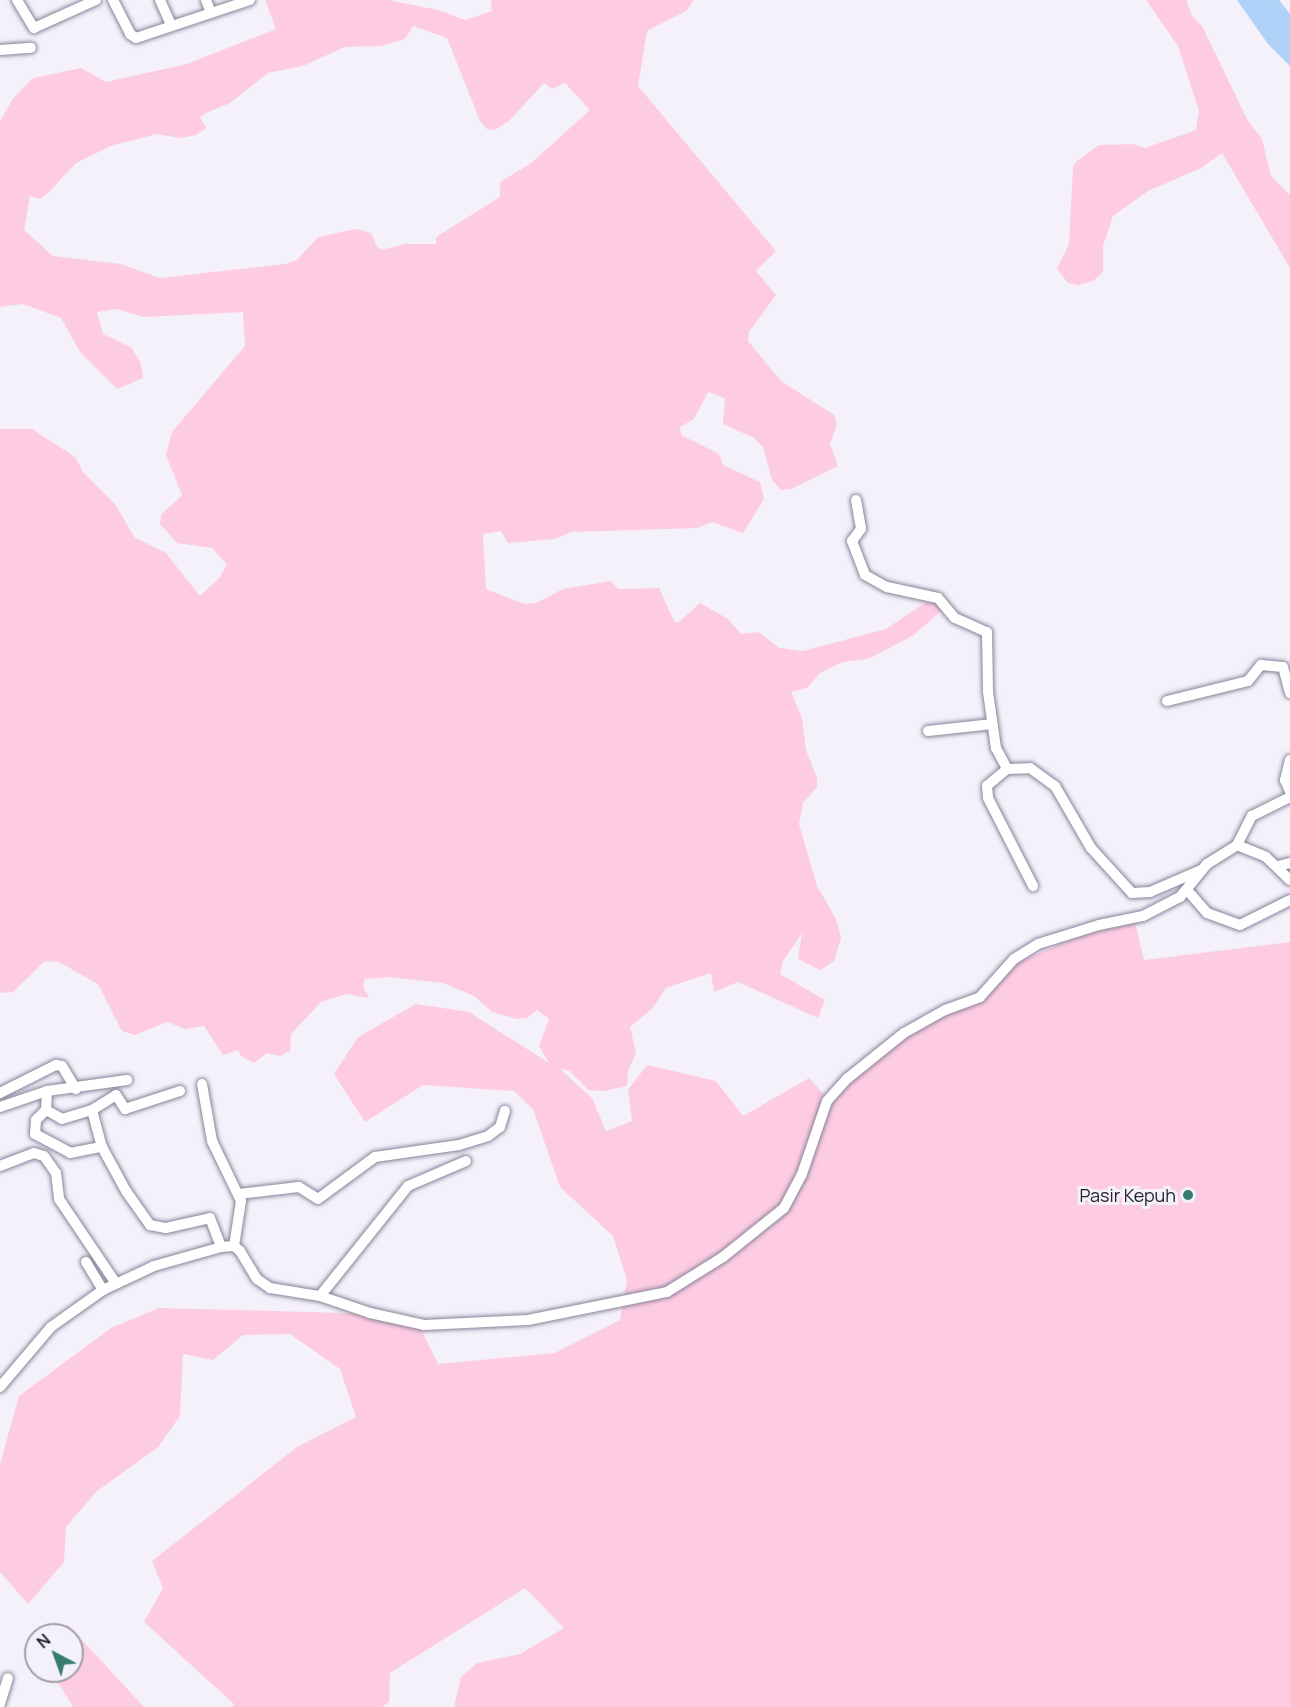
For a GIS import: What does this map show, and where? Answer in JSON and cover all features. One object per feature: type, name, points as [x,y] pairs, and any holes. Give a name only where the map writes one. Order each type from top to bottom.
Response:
[{"type":"street","points":[[17,0],[34,28],[96,0]]},
{"type":"street","points":[[113,0],[133,37],[250,0]]},
{"type":"street","points":[[160,0],[171,25]]},
{"type":"street","points":[[206,0],[212,13]]},
{"type":"street","points":[[0,50],[31,48]]},
{"type":"street","points":[[856,500],[861,529],[852,541],[865,575],[887,587],[938,598],[955,618],[987,632],[996,748],[1007,770]]},
{"type":"street","points":[[1167,701],[1248,681],[1261,665],[1283,667],[1290,693]]},
{"type":"street","points":[[928,730],[993,724]]},
{"type":"street","points":[[1290,760],[1286,780],[1290,791]]},
{"type":"street","points":[[1033,886],[988,798],[987,786],[1007,770],[1030,768],[1055,786],[1091,848],[1132,893],[1150,892],[1201,870],[1237,845],[1252,816],[1290,797]]},
{"type":"street","points":[[1237,845],[1278,866],[1290,880]]},
{"type":"street","points":[[1278,866],[1290,863]]},
{"type":"street","points":[[202,1084],[212,1141],[239,1194],[234,1246],[258,1279],[270,1288],[320,1296],[370,1313],[424,1325],[460,1325],[538,1319],[667,1292],[723,1257],[784,1208],[802,1174],[827,1101],[848,1078],[904,1033],[945,1010],[980,997],[1014,959],[1038,944],[1099,925],[1143,916],[1188,891],[1201,870]]},
{"type":"street","points":[[1188,891],[1207,913],[1240,925],[1290,900]]},
{"type":"street","points":[[0,1093],[57,1065],[62,1066],[75,1089]]},
{"type":"street","points":[[0,1107],[47,1091],[75,1089],[127,1080]]},
{"type":"street","points":[[47,1091],[46,1110],[36,1120],[35,1134],[70,1153],[102,1147]]},
{"type":"street","points":[[46,1110],[62,1119],[92,1110],[116,1095],[125,1109],[180,1091]]},
{"type":"street","points":[[92,1110],[102,1147],[126,1191],[150,1225],[166,1228],[210,1218],[221,1247]]},
{"type":"street","points":[[239,1194],[299,1187],[318,1199],[375,1157],[459,1145],[488,1136],[500,1127],[505,1111]]},
{"type":"street","points":[[0,1166],[34,1153],[44,1156],[56,1173],[59,1198],[115,1282]]},
{"type":"street","points":[[320,1296],[408,1186],[466,1161]]},
{"type":"street","points":[[0,1387],[51,1327],[115,1282],[154,1266],[221,1247],[234,1246]]},
{"type":"street","points":[[86,1262],[103,1290]]},
{"type":"street","points":[[0,1704],[8,1678]]},
{"type":"shaded area","points":[[265,0],[388,0],[438,10],[465,20],[492,11],[491,0],[694,0],[686,11],[647,31],[638,86],[776,251],[756,271],[776,295],[749,332],[748,341],[781,381],[834,415],[837,424],[830,444],[838,466],[791,489],[781,490],[772,480],[763,447],[754,438],[723,424],[725,398],[708,392],[694,419],[680,427],[681,435],[719,454],[723,465],[760,482],[764,499],[743,533],[712,522],[697,528],[571,532],[555,539],[508,543],[501,531],[483,534],[486,589],[524,604],[536,603],[563,589],[611,581],[618,589],[659,588],[674,621],[678,623],[700,603],[728,619],[741,634],[759,632],[779,648],[803,651],[886,629],[928,601],[936,600],[942,610],[914,635],[868,659],[843,662],[820,673],[807,688],[791,692],[802,718],[806,750],[817,778],[817,787],[803,803],[799,824],[817,886],[836,919],[841,938],[834,961],[820,970],[798,959],[802,933],[783,961],[780,974],[825,1000],[818,1018],[738,982],[714,992],[711,973],[666,988],[652,1009],[630,1027],[636,1053],[628,1071],[627,1086],[603,1091],[588,1090],[570,1071],[560,1069],[592,1098],[606,1131],[632,1121],[628,1090],[647,1065],[716,1081],[743,1116],[809,1078],[828,1099],[866,1064],[951,1009],[981,998],[1016,963],[1096,929],[1135,922],[1144,960],[1290,942],[1290,1707],[454,1707],[461,1677],[477,1663],[520,1654],[564,1628],[525,1588],[390,1673],[389,1702],[382,1707],[232,1707],[234,1704],[144,1622],[163,1588],[152,1561],[297,1447],[356,1417],[340,1369],[290,1334],[243,1335],[213,1360],[183,1354],[180,1416],[158,1447],[96,1492],[66,1527],[64,1562],[28,1604],[0,1572],[0,1464],[19,1396],[111,1328],[159,1308],[347,1313],[416,1319],[438,1364],[555,1353],[620,1320],[627,1280],[613,1236],[560,1187],[533,1109],[514,1091],[423,1085],[365,1122],[334,1074],[358,1037],[416,1004],[469,1012],[549,1063],[539,1046],[549,1019],[537,1010],[527,1018],[517,1019],[492,1012],[474,996],[443,983],[389,977],[365,979],[363,986],[369,998],[346,994],[321,1002],[291,1034],[290,1051],[280,1056],[267,1053],[254,1063],[241,1056],[238,1050],[223,1055],[204,1026],[185,1029],[167,1022],[135,1035],[122,1031],[98,984],[59,962],[45,961],[13,992],[0,993],[0,429],[32,429],[75,457],[83,472],[115,504],[135,538],[165,552],[200,596],[220,577],[227,564],[212,548],[177,543],[160,524],[161,515],[182,495],[166,455],[172,432],[245,346],[243,312],[143,317],[118,309],[97,312],[103,334],[132,348],[141,364],[143,378],[117,389],[80,352],[61,318],[23,304],[0,307],[0,122],[12,100],[33,78],[81,68],[106,82],[187,64],[276,29]],"holes":[[[413,26],[447,38],[480,121],[487,129],[495,130],[510,120],[544,83],[552,89],[565,83],[590,110],[530,164],[500,182],[500,197],[436,237],[436,244],[404,244],[383,250],[377,247],[371,233],[356,229],[318,237],[297,260],[285,264],[160,278],[121,264],[53,256],[24,230],[30,196],[40,199],[47,194],[76,163],[111,146],[156,134],[181,138],[196,135],[206,128],[200,117],[230,103],[268,73],[303,66],[345,47],[382,46],[405,39]]]},
{"type":"shaded area","points":[[1146,0],[1186,0],[1192,16],[1202,26],[1248,121],[1262,139],[1271,176],[1290,195],[1290,268],[1222,153],[1201,168],[1148,191],[1113,216],[1103,246],[1103,272],[1093,281],[1078,285],[1068,283],[1057,269],[1069,244],[1073,166],[1078,160],[1099,145],[1133,144],[1145,148],[1196,130],[1199,111],[1178,46]]},
{"type":"shaded area","points":[[84,1642],[144,1707],[73,1707],[58,1683],[84,1683]]},
{"type":"water","points":[[1237,0],[1279,0],[1290,14],[1290,66],[1268,44]]},
{"type":"place","name":"Pasir Kepuh","points":[[1188,1195]]}]
